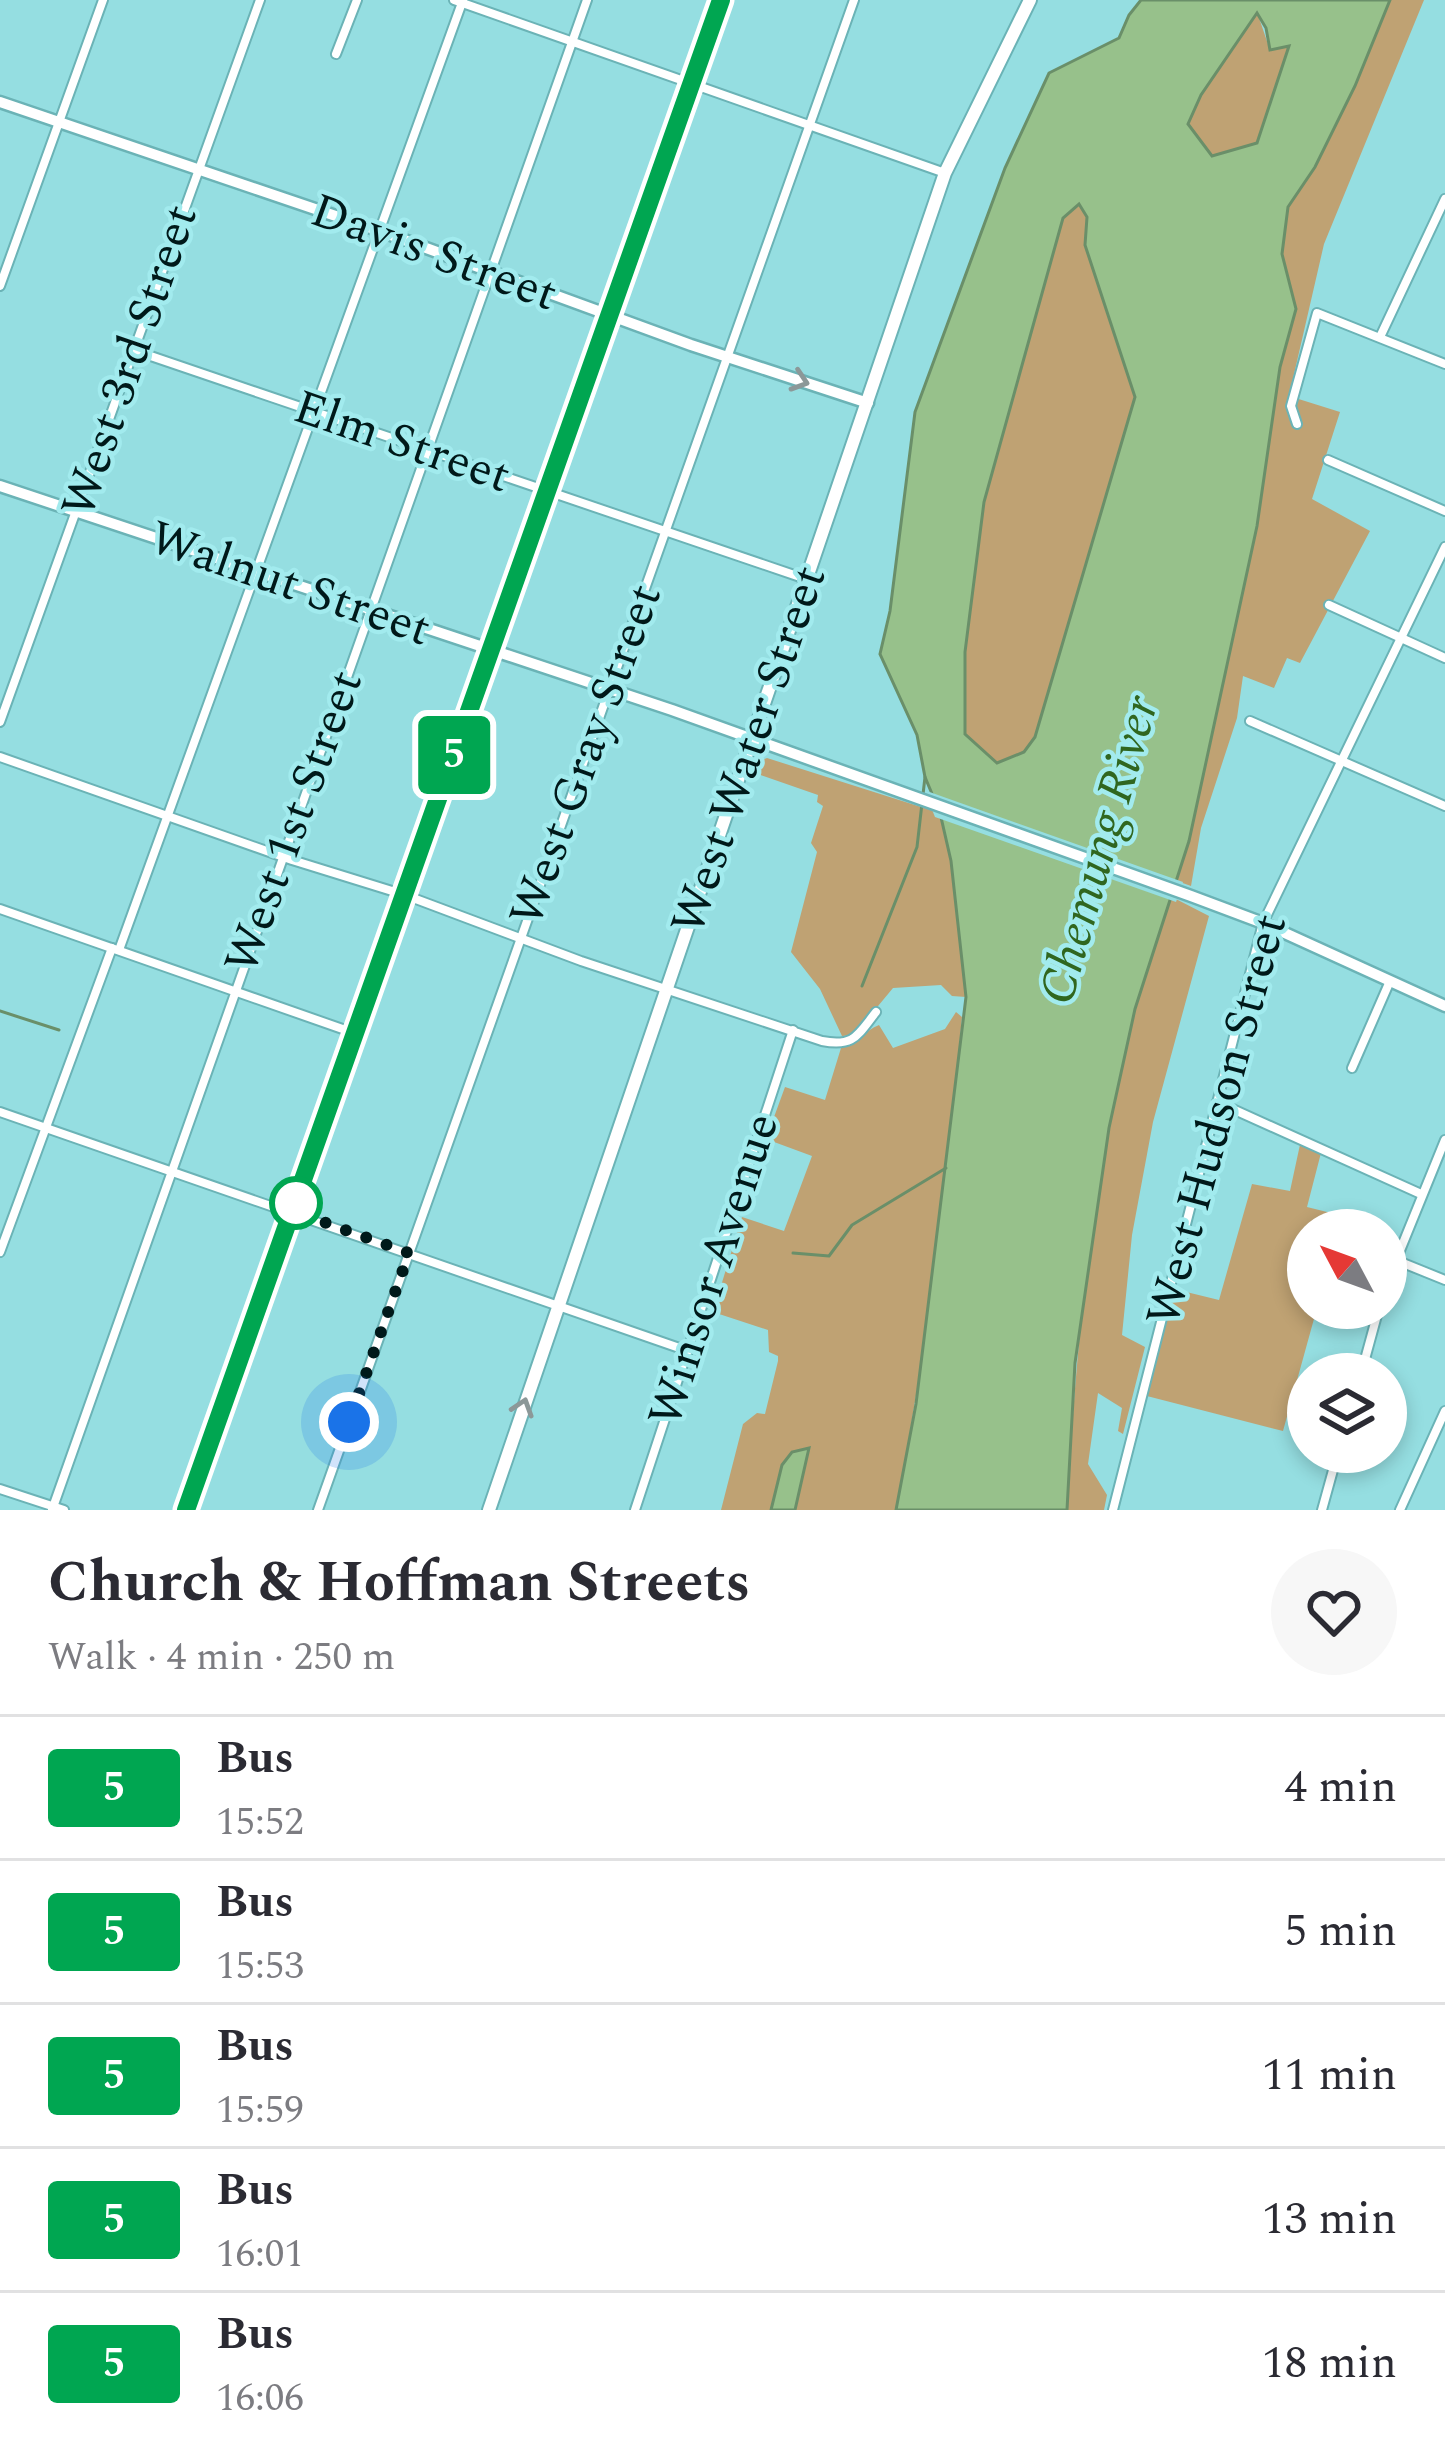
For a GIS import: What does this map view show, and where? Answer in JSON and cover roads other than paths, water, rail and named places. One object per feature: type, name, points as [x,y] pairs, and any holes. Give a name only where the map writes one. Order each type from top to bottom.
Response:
[{"type":"main road","points":[[186,1510],[721,0]]},
{"type":"main road","name":"West Water Street","points":[[490,1510],[945,173],[1030,0]]},
{"type":"street","points":[[0,286],[103,0]]},
{"type":"street","name":"West 3rd Street","points":[[0,722],[260,0]]},
{"type":"street","points":[[336,54],[356,0]]},
{"type":"street","name":"West 1st Street","points":[[56,1509],[233,990],[587,0]]},
{"type":"street","name":"West Gray Street","points":[[318,1510],[854,0]]},
{"type":"street","points":[[0,1252],[43,1127],[169,816],[459,1],[945,173]]},
{"type":"street","name":"Davis Street","points":[[0,102],[868,403]]},
{"type":"street","points":[[1380,337],[1445,199]]},
{"type":"street","points":[[1298,424],[1291,406],[1317,313],[1445,364]]},
{"type":"street","name":"Elm Street","points":[[133,350],[808,579]]},
{"type":"street","points":[[1328,460],[1445,512]]},
{"type":"street","name":"Walnut Street","points":[[0,486],[610,689],[1191,896],[1263,923],[1445,1006]]},
{"type":"street","name":"West Hudson Street","points":[[1113,1510],[1263,923],[1445,547]]},
{"type":"street","points":[[1328,605],[1445,658]]},
{"type":"street","points":[[1250,721],[1445,806]]},
{"type":"street","points":[[0,757],[520,939],[842,1045],[856,1037],[876,1012]]},
{"type":"street","points":[[0,909],[356,1034]]},
{"type":"street","points":[[1352,1068],[1390,981]]},
{"type":"street","name":"Winsor Avenue","points":[[635,1510],[793,1030]]},
{"type":"street","points":[[1217,1102],[1421,1194]]},
{"type":"street","points":[[0,1112],[688,1351]]},
{"type":"street","points":[[1407,1228],[1445,1140]]},
{"type":"street","points":[[1407,1264],[1445,1280]]},
{"type":"street","points":[[1400,1510],[1445,1411]]},
{"type":"street","points":[[1322,1510],[1332,1473]]},
{"type":"street","points":[[0,1489],[56,1509]]},
{"type":"water","name":"Chemung River","points":[[1141,0],[1390,0],[1355,86],[1315,167],[1288,207],[1282,254],[1296,309],[1280,367],[1257,526],[1189,841],[1135,1009],[1109,1128],[1075,1363],[1067,1510],[896,1510],[916,1404],[966,997],[951,861],[940,813],[925,777],[917,735],[880,654],[890,611],[915,412],[1005,168],[1049,73],[1119,38]],"holes":[[[1257,13],[1270,50],[1289,46],[1257,143],[1212,156],[1188,124],[1201,95]],[[1079,204],[1087,217],[1085,245],[1135,397],[1035,737],[1024,752],[997,763],[965,734],[965,652],[984,502],[1063,218]]]},
{"type":"water","points":[[809,1448],[795,1510],[771,1510],[782,1465],[792,1452]]},
{"type":"waterway","points":[[862,986],[917,847],[925,777]]},
{"type":"waterway","points":[[0,1011],[59,1030]]},
{"type":"waterway","points":[[793,1253],[829,1256],[852,1225],[946,1168]]}]
